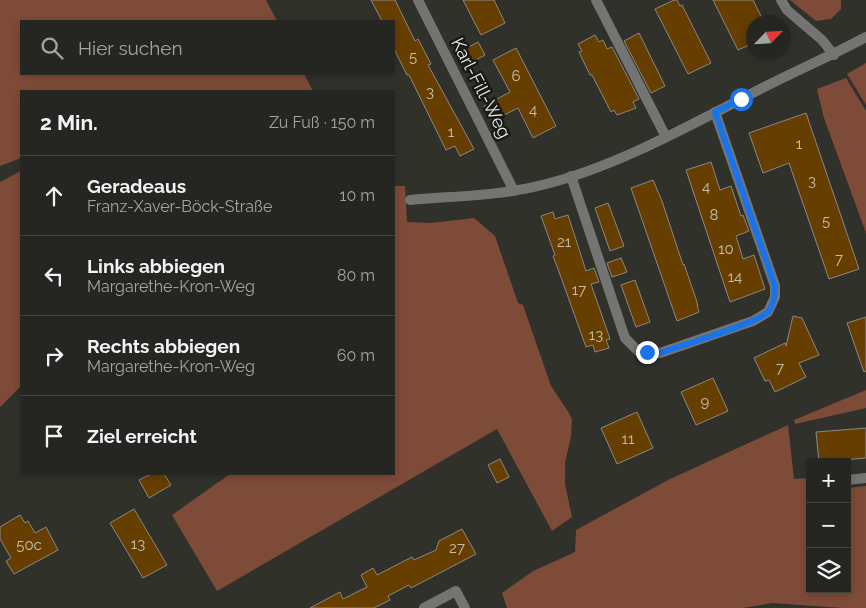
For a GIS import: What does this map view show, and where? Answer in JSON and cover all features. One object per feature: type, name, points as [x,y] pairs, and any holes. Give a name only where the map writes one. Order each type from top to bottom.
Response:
[{"type":"street","name":"Karl-Fill-Weg","points":[[418,0],[514,190]]},
{"type":"street","points":[[596,0],[666,136]]},
{"type":"street","points":[[781,0],[787,10],[822,40],[834,55]]},
{"type":"street","points":[[410,200],[514,190],[541,185],[571,176],[666,136],[802,68],[834,55],[866,37]]},
{"type":"street","points":[[571,176],[625,338],[638,351],[660,353],[753,321],[768,312],[775,297],[775,286],[715,112]]},
{"type":"street","points":[[851,480],[866,478]]},
{"type":"street","points":[[424,608],[456,592],[465,608]]},
{"type":"shaded area","points":[[0,0],[266,0],[276,20],[20,20],[20,75],[305,75],[312,90],[20,90],[20,158],[0,166]]},
{"type":"shaded area","points":[[790,0],[841,0],[841,9],[831,19],[816,21]]},
{"type":"shaded area","points":[[866,63],[866,105],[847,74]]},
{"type":"shaded area","points":[[846,78],[866,111],[866,233],[824,118],[817,89]]},
{"type":"shaded area","points":[[20,172],[20,387],[0,407],[0,182]]},
{"type":"shaded area","points":[[395,186],[405,186],[407,222],[431,223],[474,218],[495,236],[518,303],[523,305],[551,386],[572,420],[571,436],[565,463],[565,484],[572,517],[552,531],[497,429],[217,591],[172,515],[229,475],[395,475]]},
{"type":"shaded area","points":[[866,390],[866,408],[795,424],[794,420]]},
{"type":"shaded area","points":[[788,425],[794,479],[806,478],[806,593],[851,593],[851,488],[866,486],[866,608],[772,603],[743,608],[507,608],[502,593],[533,571],[575,552],[576,530],[670,479]]},
{"type":"building","points":[[371,0],[395,0],[415,41],[418,39],[431,64],[428,65],[474,149],[460,156],[455,146],[446,150],[395,51],[395,20],[381,20]]},
{"type":"building","points":[[463,0],[494,0],[505,23],[481,35]]},
{"type":"building","points":[[677,0],[680,6],[682,5],[711,63],[688,74],[655,9]]},
{"type":"building","points":[[713,0],[753,0],[760,15],[746,15],[746,46],[738,50]]},
{"type":"building","points":[[639,33],[665,86],[651,93],[624,41]]},
{"type":"building","points":[[595,35],[599,42],[603,40],[607,49],[612,47],[639,99],[633,102],[636,108],[617,115],[614,110],[611,112],[592,75],[590,75],[579,52],[582,51],[578,44]]},
{"type":"building","points":[[478,42],[485,55],[472,62],[465,49]]},
{"type":"building","points":[[516,48],[556,126],[533,138],[518,108],[492,121],[484,106],[510,92],[493,60]]},
{"type":"building","points":[[806,113],[859,269],[829,279],[789,163],[763,173],[749,133]]},
{"type":"building","points":[[711,162],[720,190],[731,186],[741,216],[743,215],[749,231],[736,236],[743,259],[754,255],[765,289],[730,302],[686,170]]},
{"type":"building","points":[[653,180],[698,305],[699,312],[677,321],[631,188]]},
{"type":"building","points":[[608,203],[624,246],[610,251],[595,208]]},
{"type":"building","points":[[553,212],[555,219],[568,215],[586,271],[594,268],[599,282],[591,284],[610,339],[606,340],[609,348],[595,352],[593,345],[586,347],[553,256],[555,255],[541,216]]},
{"type":"building","points":[[621,258],[627,272],[612,277],[607,263]]},
{"type":"building","points":[[635,280],[650,322],[636,327],[621,285]]},
{"type":"building","points":[[793,316],[802,318],[819,355],[799,363],[806,377],[775,392],[769,380],[765,381],[754,358],[785,343],[786,346]]},
{"type":"building","points":[[866,317],[866,371],[864,372],[847,323]]},
{"type":"building","points":[[713,378],[728,411],[696,425],[681,392]]},
{"type":"building","points":[[637,412],[653,448],[617,464],[601,428]]},
{"type":"building","points":[[866,428],[866,458],[819,458],[816,432]]},
{"type":"building","points":[[500,459],[509,477],[497,483],[488,465]]},
{"type":"building","points":[[149,475],[165,475],[171,485],[149,498],[139,480]]},
{"type":"building","points":[[134,509],[167,565],[143,578],[110,523]]},
{"type":"building","points":[[20,515],[25,523],[28,521],[35,533],[46,527],[58,550],[14,574],[6,561],[11,558],[0,539],[0,527]]},
{"type":"building","points":[[462,529],[476,554],[411,588],[409,585],[388,596],[390,600],[374,608],[310,608],[340,592],[343,599],[367,587],[361,575],[373,568],[377,575],[412,557],[414,560],[436,550],[439,541]]},
{"type":"route","points":[[647,352],[660,353],[753,321],[768,312],[775,297],[775,286],[715,112],[741,99]]}]
